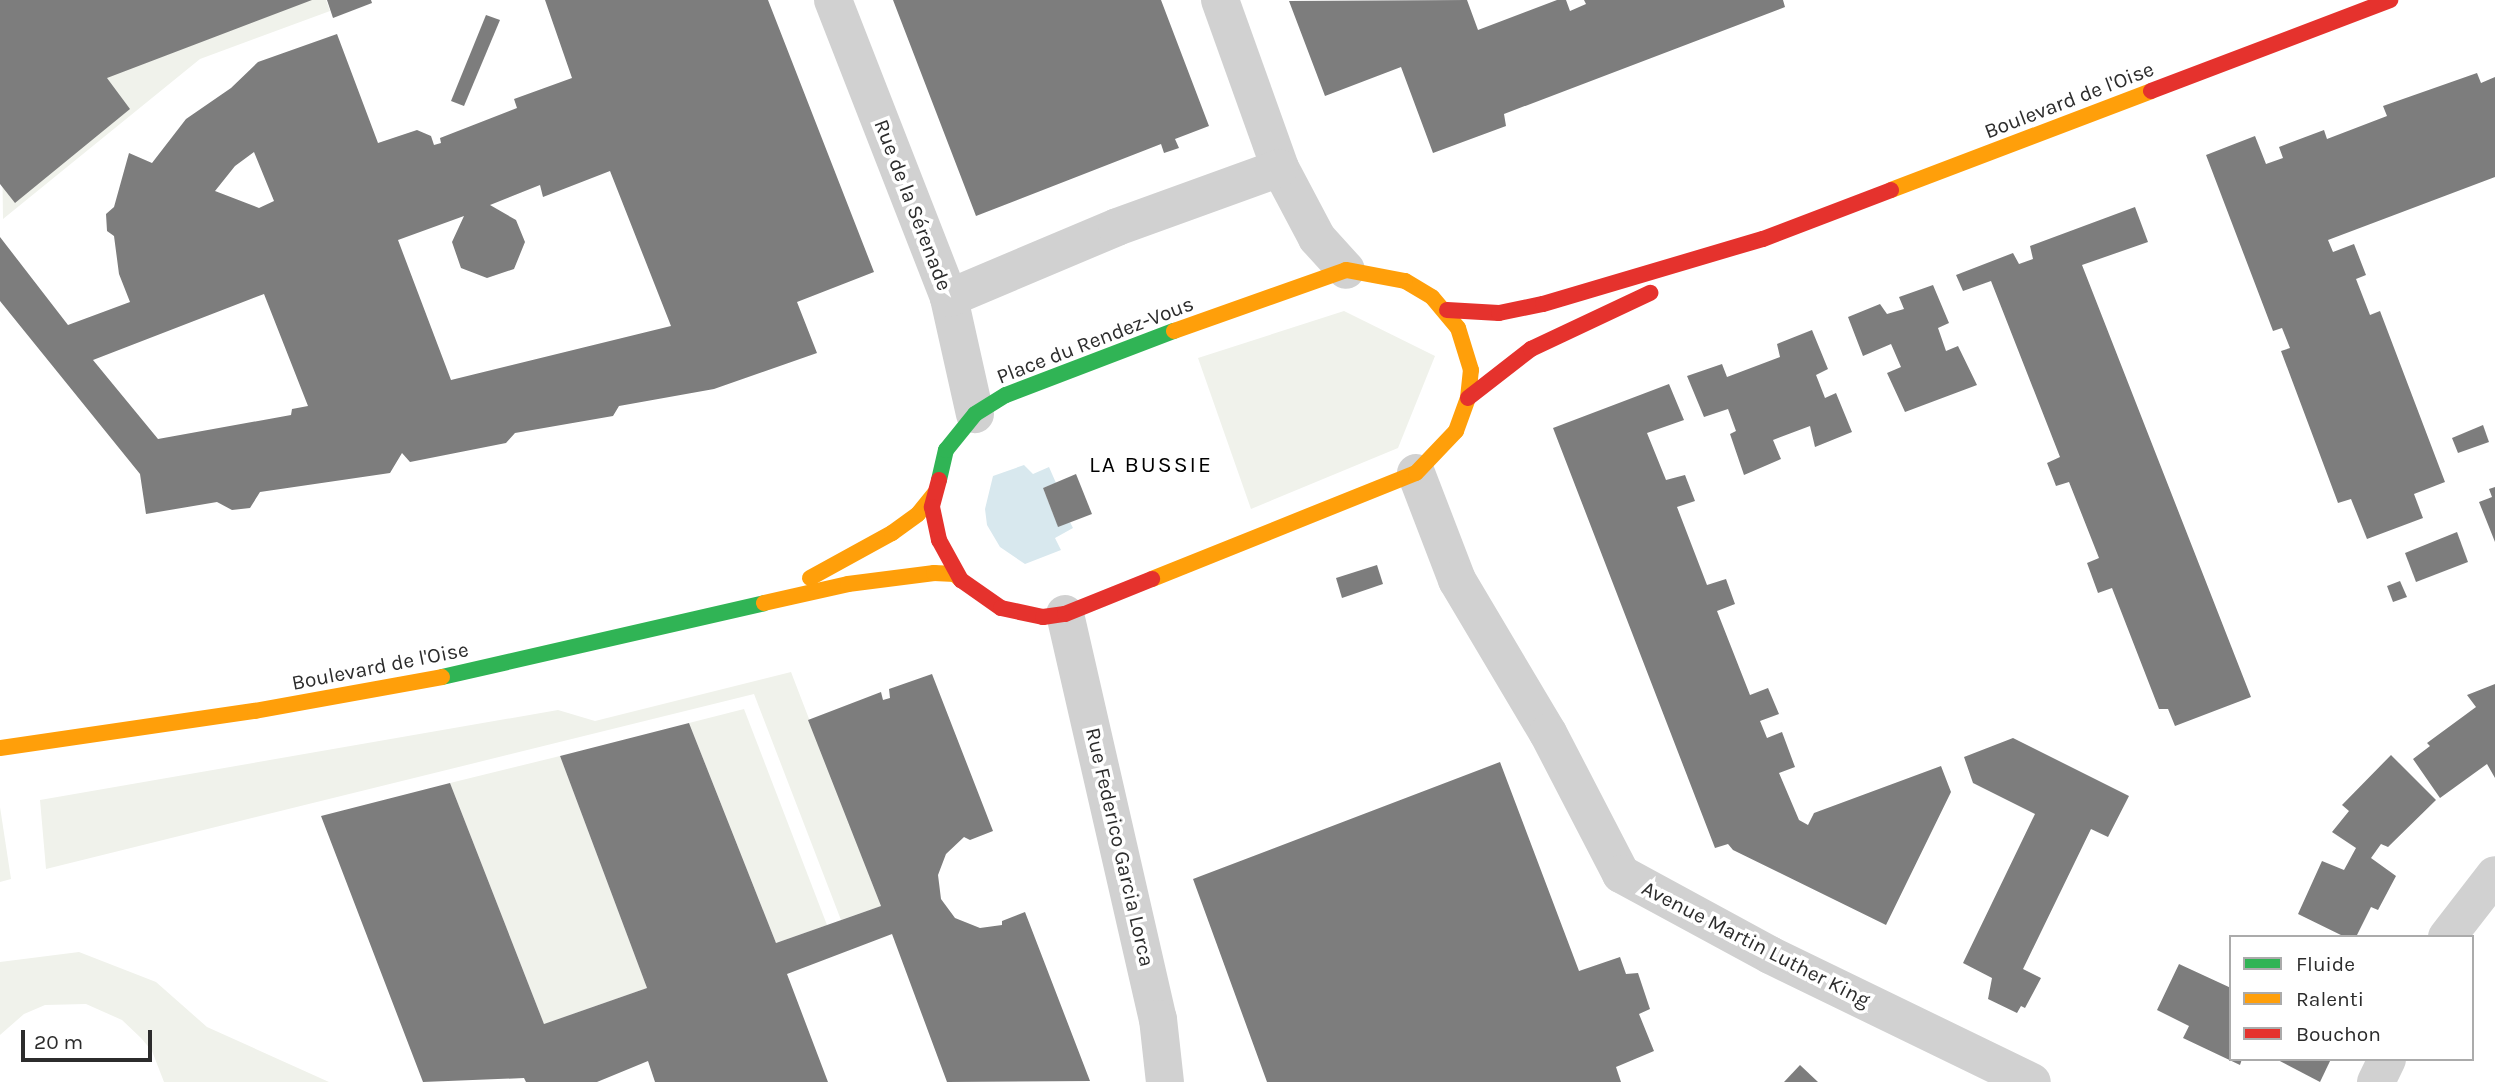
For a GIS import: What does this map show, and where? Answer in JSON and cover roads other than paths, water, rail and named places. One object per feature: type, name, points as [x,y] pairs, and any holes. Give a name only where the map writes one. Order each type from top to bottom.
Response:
[{"type":"main road","name":"Boulevard de l'Oise","points":[[1447,310],[1499,313],[1543,304],[1763,239],[2390,0]]},
{"type":"main road","name":"Boulevard de l'Oise","points":[[1468,398],[1531,349],[1763,239]]},
{"type":"main road","name":"Place du Rendez-Vous","points":[[1346,270],[1405,281],[1447,310],[1468,354],[1468,398],[1449,442],[1416,473],[1065,614],[1043,617],[1001,608],[961,580],[939,540],[932,507],[946,450],[975,414],[1006,395],[1158,336],[1346,270]]},
{"type":"main road","name":"Boulevard de l'Oise","points":[[764,600],[892,533],[918,514],[934,494]]},
{"type":"main road","name":"Boulevard de l'Oise","points":[[0,748],[255,711],[432,679],[764,600],[902,575],[950,573],[961,580]]},
{"type":"street","name":"Rue de la Sérenade","points":[[833,0],[949,298],[975,414]]},
{"type":"street","points":[[1220,0],[1280,168],[1317,238],[1346,270]]},
{"type":"street","points":[[949,298],[1117,227],[1280,168]]},
{"type":"street","name":"Avenue Martin Luther King","points":[[1416,473],[1457,580],[1548,733],[1621,874],[1974,1069],[2032,1082]]},
{"type":"street","name":"Rue Federico Garcia Lorca","points":[[1065,614],[1158,1019],[1165,1082]]},
{"type":"street","points":[[2449,935],[2495,875]]},
{"type":"street","points":[[2376,1082],[2386,1061]]},
{"type":"district","name":"LA BUSSIE","points":[[1151,465]]}]
